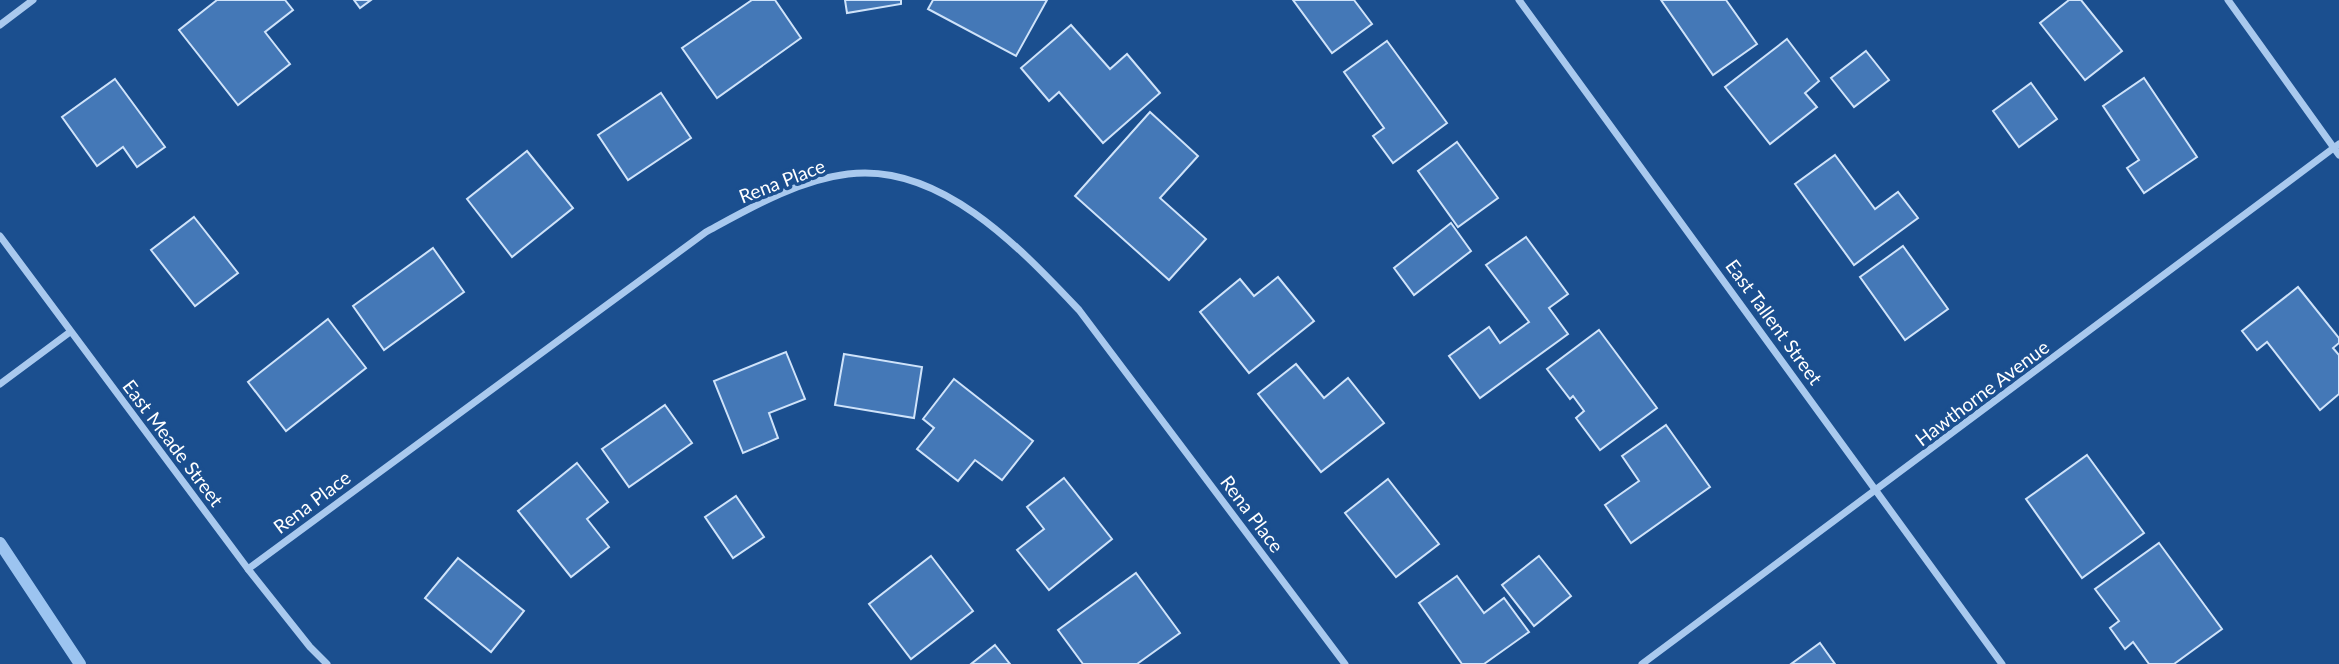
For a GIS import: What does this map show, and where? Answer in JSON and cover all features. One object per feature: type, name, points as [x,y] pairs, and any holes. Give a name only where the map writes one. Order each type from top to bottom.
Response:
[{"type":"street","points":[[0,25],[33,0]]},
{"type":"street","name":"East Tallent Street","points":[[1519,0],[2002,664]]},
{"type":"street","points":[[2228,0],[2337,149]]},
{"type":"street","name":"Hawthorne Avenue","points":[[1642,664],[2337,149]]},
{"type":"street","name":"Rena Place","points":[[248,569],[706,232],[754,206],[808,184],[849,174],[887,174],[923,186],[960,204],[989,223],[1036,265],[1079,310],[1345,664]]},
{"type":"street","name":"East Meade Street","points":[[0,236],[248,569],[310,647],[327,664]]},
{"type":"street","points":[[0,384],[70,332]]},
{"type":"building","points":[[217,0],[285,0],[293,10],[265,32],[290,64],[238,105],[179,30]]},
{"type":"building","points":[[354,0],[371,0],[360,8]]},
{"type":"building","points":[[752,0],[775,0],[801,38],[717,98],[682,48]]},
{"type":"building","points":[[845,0],[901,0],[901,4],[847,13]]},
{"type":"building","points":[[933,0],[1047,0],[1016,56],[928,9]]},
{"type":"building","points":[[1293,0],[1354,0],[1372,24],[1332,53]]},
{"type":"building","points":[[1661,0],[1726,0],[1757,44],[1713,75]]},
{"type":"building","points":[[2069,0],[2081,0],[2122,51],[2085,80],[2040,23]]},
{"type":"building","points":[[1071,25],[1110,69],[1127,54],[1160,93],[1103,143],[1059,92],[1049,101],[1021,68]]},
{"type":"building","points":[[1787,39],[1819,81],[1805,93],[1817,107],[1770,144],[1725,87]]},
{"type":"building","points":[[1387,41],[1447,123],[1393,163],[1373,136],[1384,128],[1344,72]]},
{"type":"building","points":[[1866,51],[1889,80],[1854,107],[1831,78]]},
{"type":"building","points":[[2144,78],[2197,157],[2144,193],[2127,168],[2139,160],[2103,106]]},
{"type":"building","points":[[115,79],[165,147],[137,167],[123,147],[97,166],[62,117]]},
{"type":"building","points":[[2031,83],[2057,119],[2019,147],[1993,111]]},
{"type":"building","points":[[661,93],[691,138],[628,180],[598,135]]},
{"type":"building","points":[[1150,112],[1198,156],[1160,198],[1206,239],[1169,280],[1075,196]]},
{"type":"building","points":[[1457,142],[1498,198],[1458,227],[1418,171]]},
{"type":"building","points":[[527,151],[573,208],[512,257],[467,199]]},
{"type":"building","points":[[1835,155],[1875,209],[1898,192],[1918,218],[1854,265],[1795,184]]},
{"type":"building","points":[[194,217],[238,273],[195,306],[151,250]]},
{"type":"building","points":[[1451,223],[1471,251],[1414,295],[1394,268]]},
{"type":"building","points":[[1526,237],[1568,294],[1549,308],[1568,334],[1480,398],[1449,356],[1489,327],[1500,343],[1529,322],[1486,265]]},
{"type":"building","points":[[1903,246],[1948,309],[1905,340],[1860,277]]},
{"type":"building","points":[[433,248],[464,292],[384,350],[353,306]]},
{"type":"building","points":[[1278,277],[1314,321],[1249,373],[1200,312],[1240,279],[1254,296]]},
{"type":"building","points":[[2298,287],[2339,338],[2339,343],[2333,348],[2339,355],[2339,394],[2320,410],[2267,342],[2257,350],[2242,331]]},
{"type":"building","points":[[328,319],[366,368],[286,431],[248,382]]},
{"type":"building","points":[[1599,330],[1657,408],[1600,450],[1576,418],[1584,411],[1573,396],[1570,399],[1547,369]]},
{"type":"building","points":[[786,352],[805,399],[769,413],[778,438],[743,453],[714,381]]},
{"type":"building","points":[[844,354],[922,367],[914,418],[835,405]]},
{"type":"building","points":[[1296,364],[1324,398],[1348,378],[1384,423],[1321,472],[1258,394]]},
{"type":"building","points":[[954,379],[1033,441],[1002,480],[975,460],[958,481],[917,449],[934,428],[923,419]]},
{"type":"building","points":[[665,405],[692,443],[629,487],[602,449]]},
{"type":"building","points":[[1666,425],[1710,487],[1631,543],[1605,505],[1639,481],[1622,456]]},
{"type":"building","points":[[2087,455],[2144,533],[2082,578],[2026,499]]},
{"type":"building","points":[[577,463],[608,502],[587,519],[609,547],[571,577],[518,511]]},
{"type":"building","points":[[1064,478],[1112,539],[1049,590],[1017,550],[1044,529],[1027,507]]},
{"type":"building","points":[[1388,479],[1439,544],[1396,577],[1345,513]]},
{"type":"building","points":[[736,496],[764,537],[733,558],[705,517]]},
{"type":"building","points":[[2159,543],[2222,629],[2174,664],[2149,664],[2133,642],[2125,649],[2110,628],[2119,621],[2095,589]]},
{"type":"building","points":[[931,556],[973,611],[911,659],[869,604]]},
{"type":"building","points":[[1539,556],[1571,596],[1534,626],[1502,585]]},
{"type":"building","points":[[458,558],[524,611],[491,652],[425,598]]},
{"type":"building","points":[[1136,573],[1180,633],[1137,664],[1083,664],[1058,630]]},
{"type":"building","points":[[1457,576],[1484,613],[1504,598],[1529,632],[1484,664],[1462,664],[1419,603]]},
{"type":"building","points":[[1820,643],[1835,664],[1791,664]]},
{"type":"building","points":[[995,645],[1010,664],[971,664]]},
{"type":"waterway","points":[[0,543],[80,664]]}]
